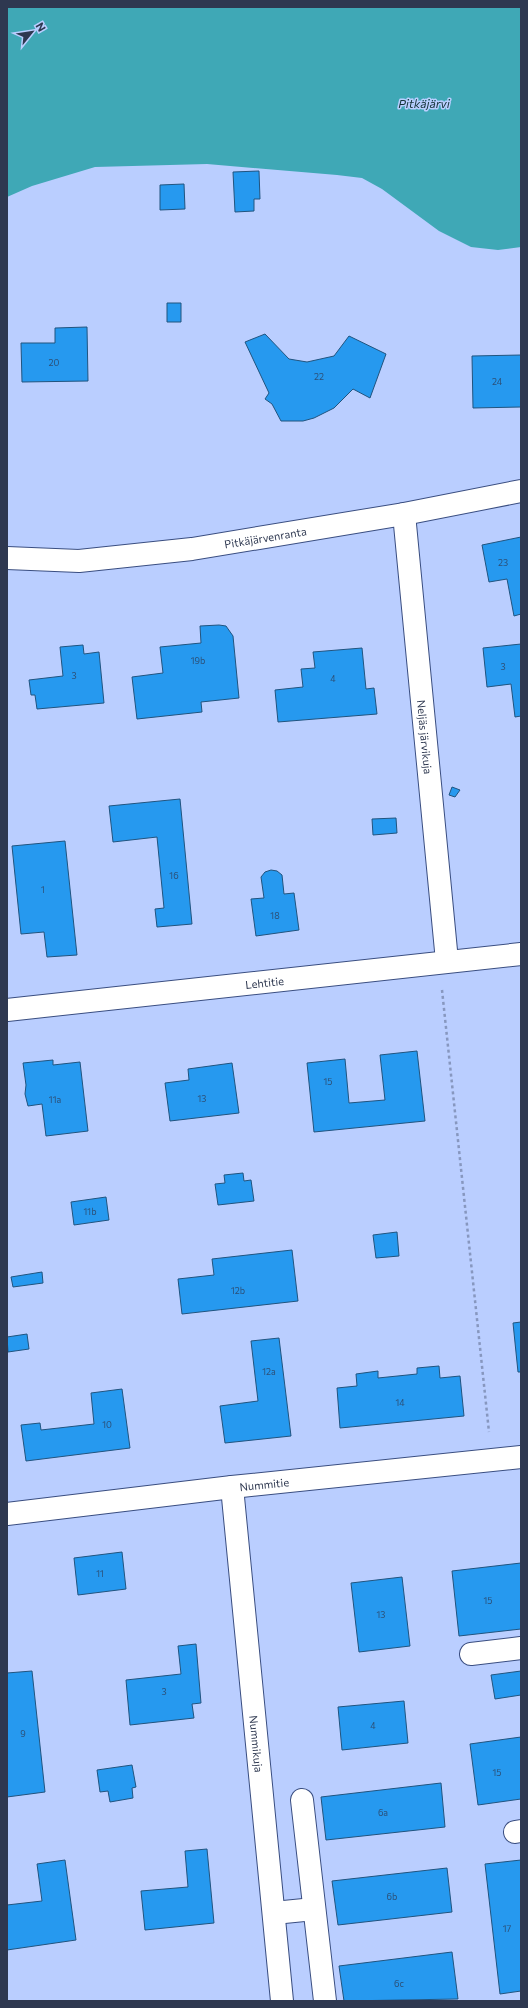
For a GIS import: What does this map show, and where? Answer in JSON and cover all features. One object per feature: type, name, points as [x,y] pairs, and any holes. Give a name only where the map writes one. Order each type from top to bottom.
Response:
[{"type":"street","name":"Pitkäjärvenranta","points":[[7,558],[79,561],[192,549],[404,514],[521,491]]},
{"type":"street","name":"Neljäs järvikuja","points":[[404,514],[443,961]]},
{"type":"street","name":"Lehtitie","points":[[7,1010],[443,961],[521,954]]},
{"type":"street","name":"Nummitie","points":[[7,1514],[521,1457]]},
{"type":"street","name":"Nummikuja","points":[[232,1488],[282,2001]]},
{"type":"street","points":[[471,1654],[521,1648]]},
{"type":"street","points":[[302,1800],[325,2001]]},
{"type":"street","points":[[274,1913],[314,1909]]},
{"type":"path","points":[[443,961],[492,1461]]},
{"type":"water","name":"Pitkäjärvi","points":[[7,7],[521,7],[521,247],[498,250],[471,247],[439,231],[382,189],[362,178],[337,175],[207,164],[95,167],[32,186],[7,197]]},
{"type":"building","points":[[259,171],[260,199],[254,199],[254,211],[235,212],[233,172]]},
{"type":"building","points":[[184,184],[185,209],[160,210],[160,185]]},
{"type":"building","points":[[167,303],[181,303],[181,322],[167,322]]},
{"type":"building","points":[[87,327],[88,381],[22,382],[21,343],[55,343],[55,328]]},
{"type":"building","points":[[265,334],[289,359],[307,362],[334,356],[349,336],[386,354],[370,398],[353,389],[334,408],[314,418],[303,421],[281,421],[272,404],[265,399],[269,393],[245,342]]},
{"type":"building","points":[[521,355],[521,407],[473,408],[472,356]]},
{"type":"building","points":[[521,537],[521,614],[514,616],[507,579],[489,582],[482,545]]},
{"type":"building","points":[[200,626],[226,626],[233,636],[239,698],[201,702],[202,712],[137,719],[132,677],[163,673],[160,647],[201,643]]},
{"type":"building","points":[[521,644],[521,716],[515,717],[511,684],[487,687],[483,648]]},
{"type":"building","points":[[83,645],[84,654],[99,652],[104,703],[37,709],[35,695],[31,695],[29,680],[63,676],[60,647]]},
{"type":"building","points":[[362,648],[366,689],[374,688],[377,714],[278,722],[275,690],[303,687],[301,669],[315,668],[313,652]]},
{"type":"building","points":[[452,787],[460,790],[455,797],[449,795]]},
{"type":"building","points":[[180,799],[192,924],[157,927],[155,909],[164,908],[157,837],[113,842],[109,806]]},
{"type":"building","points":[[396,818],[397,833],[373,835],[372,819]]},
{"type":"building","points":[[65,841],[77,955],[47,957],[44,932],[21,934],[12,846]]},
{"type":"building","points":[[271,870],[277,871],[282,875],[284,894],[294,893],[299,930],[256,936],[251,899],[264,898],[261,877],[265,872]]},
{"type":"building","points":[[417,1051],[425,1121],[314,1132],[307,1063],[345,1059],[349,1103],[385,1100],[380,1055]]},
{"type":"building","points":[[53,1060],[53,1065],[80,1062],[88,1131],[46,1136],[42,1104],[28,1106],[25,1094],[26,1085],[23,1063]]},
{"type":"building","points":[[232,1063],[239,1113],[170,1121],[165,1083],[189,1080],[188,1069]]},
{"type":"building","points":[[243,1173],[244,1181],[251,1180],[254,1201],[218,1205],[215,1184],[225,1183],[224,1175]]},
{"type":"building","points":[[106,1197],[109,1220],[74,1225],[71,1202]]},
{"type":"building","points":[[397,1232],[399,1256],[376,1258],[373,1235]]},
{"type":"building","points":[[292,1250],[298,1301],[182,1314],[178,1279],[214,1275],[212,1259]]},
{"type":"building","points":[[42,1272],[43,1283],[13,1287],[11,1277]]},
{"type":"building","points":[[521,1322],[521,1372],[518,1372],[513,1323]]},
{"type":"building","points":[[27,1334],[29,1349],[8,1352],[7,1337]]},
{"type":"building","points":[[279,1338],[291,1436],[225,1443],[220,1406],[258,1401],[251,1341]]},
{"type":"building","points":[[439,1366],[440,1378],[460,1376],[464,1416],[340,1428],[337,1388],[357,1386],[356,1374],[378,1371],[378,1378],[417,1374],[417,1368]]},
{"type":"building","points":[[122,1389],[130,1448],[26,1461],[21,1425],[40,1423],[41,1430],[94,1424],[91,1393]]},
{"type":"building","points":[[122,1552],[126,1589],[78,1595],[74,1558]]},
{"type":"building","points":[[521,1563],[521,1629],[459,1636],[452,1571]]},
{"type":"building","points":[[402,1577],[410,1646],[359,1652],[351,1583]]},
{"type":"building","points":[[196,1644],[201,1703],[192,1704],[194,1718],[130,1725],[126,1680],[181,1674],[178,1646]]},
{"type":"building","points":[[32,1671],[45,1792],[7,1797],[7,1673]]},
{"type":"building","points":[[521,1671],[521,1695],[495,1699],[491,1675]]},
{"type":"building","points":[[404,1701],[408,1743],[342,1750],[338,1707]]},
{"type":"building","points":[[521,1737],[521,1799],[478,1805],[470,1744]]},
{"type":"building","points":[[132,1765],[136,1787],[132,1788],[133,1798],[110,1802],[108,1791],[100,1792],[97,1770]]},
{"type":"building","points":[[441,1783],[445,1827],[326,1840],[321,1797]]},
{"type":"building","points":[[207,1849],[214,1923],[145,1930],[141,1891],[188,1887],[185,1851]]},
{"type":"building","points":[[65,1860],[76,1940],[7,1950],[7,1905],[42,1901],[37,1864]]},
{"type":"building","points":[[521,1860],[521,1991],[500,1994],[485,1864]]},
{"type":"building","points":[[447,1868],[452,1912],[338,1925],[332,1881]]},
{"type":"building","points":[[452,1952],[458,1999],[344,2001],[339,1966]]}]
